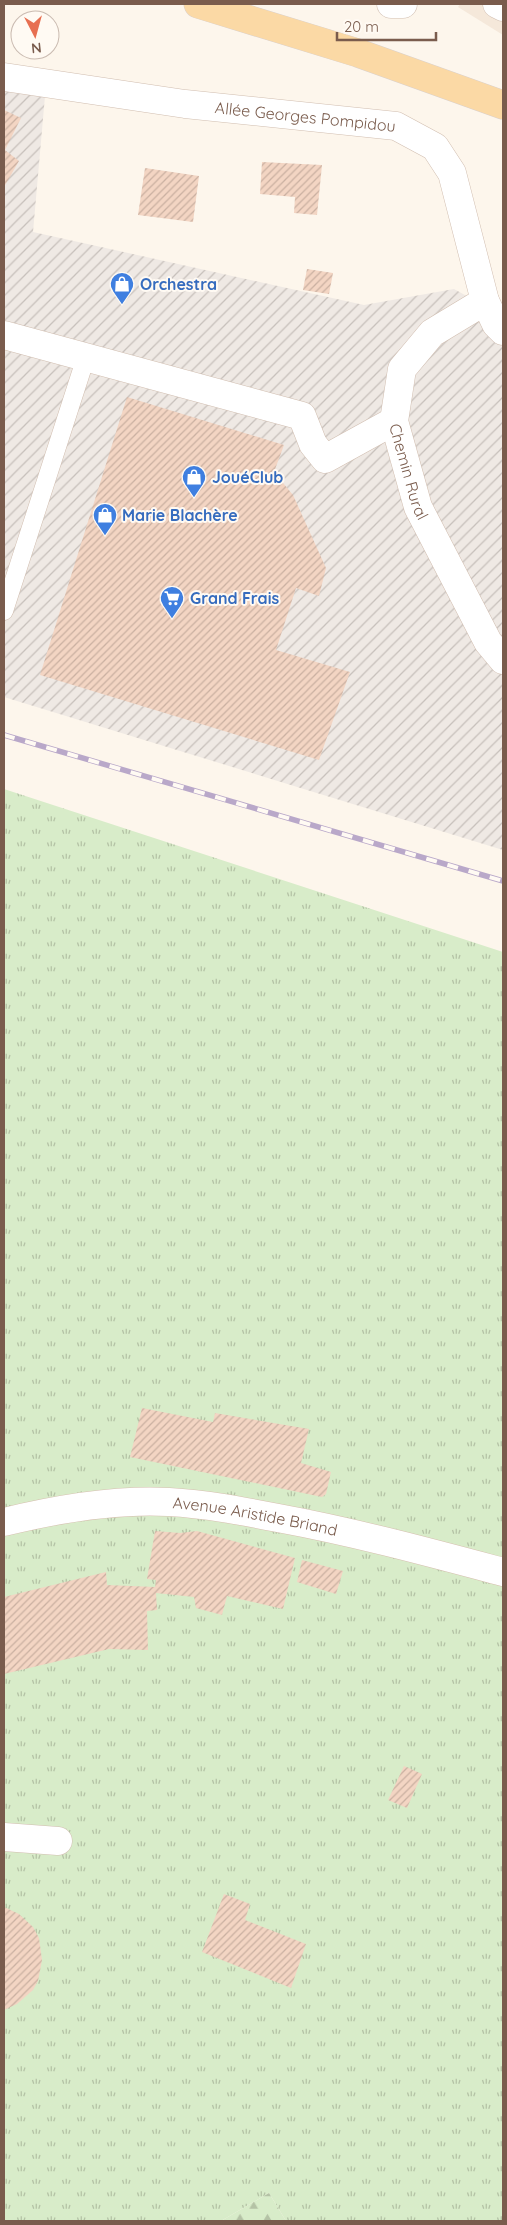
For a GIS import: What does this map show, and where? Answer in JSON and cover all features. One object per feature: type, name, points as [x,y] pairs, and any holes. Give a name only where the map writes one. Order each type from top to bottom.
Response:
[{"type":"main road","points":[[198,4],[358,53],[503,105]]},
{"type":"street","points":[[391,4],[403,4]]},
{"type":"street","points":[[498,4],[503,7]]},
{"type":"street","name":"Allée Georges Pompidou","points":[[4,77],[185,104],[396,126],[435,147],[452,173],[486,301],[496,324],[503,331]]},
{"type":"street","name":"Chemin Rural","points":[[486,301],[432,333],[402,369],[394,421],[418,507],[488,642],[503,660]]},
{"type":"street","points":[[4,335],[302,416],[313,444],[325,459],[394,421]]},
{"type":"street","name":"Avenue Aristide Briand","points":[[4,1522],[75,1508],[128,1502],[208,1505],[333,1528],[503,1572]]},
{"type":"street","points":[[4,1838],[58,1841]]},
{"type":"lane","points":[[4,611],[86,358]]},
{"type":"shaded area","points":[[460,4],[503,4],[503,35],[458,7]]},
{"type":"shaded area","points":[[4,89],[45,96],[33,232],[364,305],[454,289],[503,316],[503,850],[4,697]]},
{"type":"green space","points":[[4,789],[503,952],[503,2221],[286,2221],[269,2193],[221,2221],[4,2221]]},
{"type":"green space","points":[[269,2193],[286,2221],[221,2221]]},
{"type":"building","points":[[4,110],[21,118],[5,150],[19,161],[4,187]]},
{"type":"building","points":[[262,162],[322,165],[317,215],[294,213],[295,197],[260,194]]},
{"type":"building","points":[[145,168],[199,176],[193,222],[138,215]]},
{"type":"building","points":[[307,269],[333,273],[329,294],[303,290]]},
{"type":"building","name":"Grand Frais","points":[[127,397],[284,445],[274,472],[293,495],[326,568],[319,596],[296,588],[276,650],[350,672],[319,760],[40,675]]},
{"type":"building","points":[[142,1408],[213,1422],[215,1413],[309,1429],[301,1463],[331,1472],[326,1494],[322,1497],[130,1457]]},
{"type":"building","points":[[155,1531],[180,1533],[197,1531],[295,1558],[283,1609],[227,1596],[222,1615],[196,1608],[194,1597],[156,1593],[157,1610],[147,1611],[148,1650],[109,1649],[4,1674],[4,1597],[106,1572],[107,1585],[155,1587],[156,1580],[147,1579]]},
{"type":"building","points":[[302,1560],[343,1571],[336,1594],[297,1582]]},
{"type":"building","points":[[404,1766],[422,1774],[407,1808],[388,1800]]},
{"type":"building","points":[[224,1894],[250,1904],[245,1920],[306,1944],[291,1988],[202,1952]]},
{"type":"building","points":[[4,1907],[19,1914],[33,1927],[39,1938],[42,1960],[38,1981],[33,1990],[17,2004],[4,2010]]},
{"type":"railway","points":[[4,735],[503,881]]},
{"type":"place","name":"Orchestra","points":[[122,305]]},
{"type":"place","name":"JouéClub","points":[[194,498]]},
{"type":"place","name":"Marie Blachère","points":[[105,536]]},
{"type":"place","name":"Grand Frais","points":[[172,619]]}]
